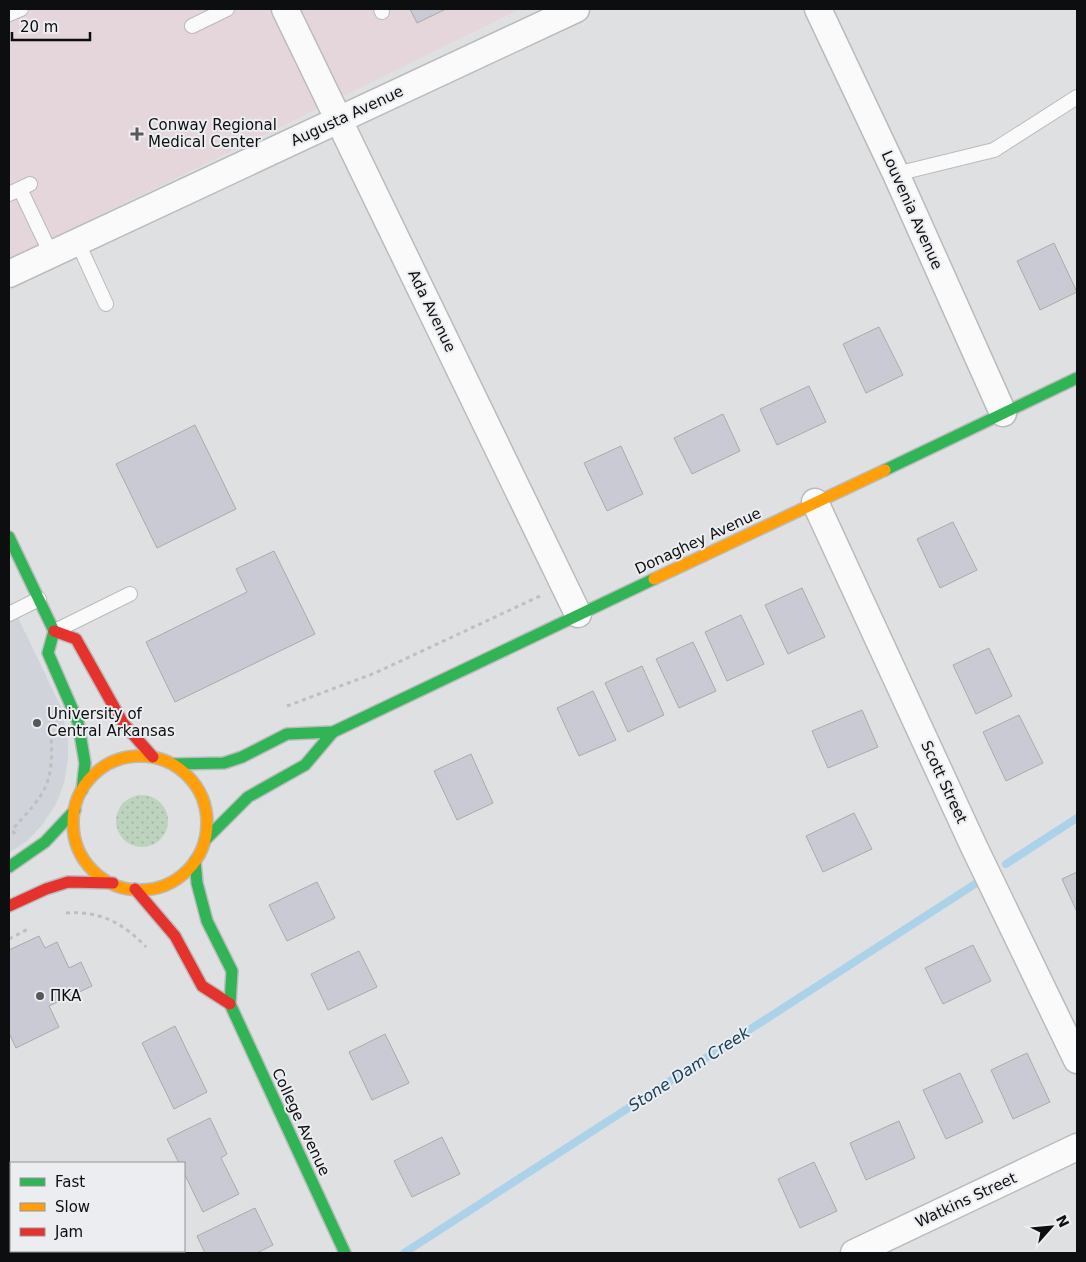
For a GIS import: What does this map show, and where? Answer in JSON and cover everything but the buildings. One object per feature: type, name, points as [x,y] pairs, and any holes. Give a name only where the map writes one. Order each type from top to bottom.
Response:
[{"type":"street","name":"Ada Avenue","points":[[285,9],[578,614]]},
{"type":"street","name":"Augusta Avenue","points":[[9,274],[576,9]]},
{"type":"street","name":"Louvenia Avenue","points":[[818,9],[896,174],[1003,413]]},
{"type":"street","name":"Donaghey Avenue","points":[[173,764],[224,763],[242,757],[287,734],[333,732],[1077,378]]},
{"type":"street","name":"Scott Street","points":[[815,502],[975,849],[1077,1060]]},
{"type":"street","points":[[9,537],[54,631],[48,653],[80,729],[85,763],[82,790],[75,810],[59,831],[28,856],[9,867]]},
{"type":"street","points":[[54,631],[76,639],[122,723],[153,757]]},
{"type":"street","name":"Donaghey Avenue","points":[[205,840],[248,797],[305,765],[333,732]]},
{"type":"street","points":[[9,906],[46,889],[68,882],[113,883],[135,889],[149,889],[175,880],[195,861],[205,840],[207,826],[202,797],[185,773],[173,764],[153,757],[125,758],[112,762],[90,779],[82,790]]},
{"type":"street","points":[[75,810],[76,840],[81,853],[89,866],[113,883]]},
{"type":"street","name":"College Avenue","points":[[195,861],[197,883],[207,921],[232,971],[230,1004],[346,1253]]},
{"type":"street","points":[[135,889],[175,936],[202,986],[230,1004]]},
{"type":"street","name":"Watkins Street","points":[[854,1253],[1077,1147]]},
{"type":"lane","points":[[9,14],[21,9]]},
{"type":"lane","points":[[192,26],[227,9]]},
{"type":"lane","points":[[896,174],[994,150],[1077,97]]},
{"type":"lane","points":[[19,189],[51,254]]},
{"type":"lane","points":[[78,243],[106,304]]},
{"type":"lane","points":[[54,631],[130,594]]},
{"type":"lane","points":[[9,614],[39,599]]},
{"type":"path","points":[[281,709],[304,698],[376,673],[542,595]]},
{"type":"path","points":[[19,840],[10,831],[35,807],[46,786],[52,762],[51,733],[57,731]]},
{"type":"path","points":[[58,913],[86,912],[107,918],[131,931],[151,952]]},
{"type":"shaded area","name":"Conway Regional Medical Center","points":[[9,9],[520,9],[9,260]]},
{"type":"shaded area","name":"University of Central Arkansas","points":[[9,599],[61,707],[68,739],[68,760],[64,783],[56,804],[42,825],[28,840],[9,853]]},
{"type":"green space","points":[[142,795],[152,797],[160,803],[166,811],[168,821],[166,831],[160,839],[152,845],[142,847],[132,845],[124,839],[118,831],[116,821],[118,811],[124,803],[132,797]]},
{"type":"waterway","name":"Stone Dam Creek","points":[[1006,864],[1077,818]]},
{"type":"waterway","name":"Stone Dam Creek","points":[[404,1253],[975,884]]},
{"type":"traffic: fast","points":[[885,470],[1077,378]]},
{"type":"traffic: fast","points":[[9,537],[54,631],[48,653],[78,722],[85,763],[82,790]]},
{"type":"traffic: fast","points":[[173,764],[224,763],[242,757],[287,734],[333,732],[654,579]]},
{"type":"traffic: fast","points":[[205,840],[248,797],[305,765],[333,732]]},
{"type":"traffic: fast","points":[[9,867],[45,842],[75,810]]},
{"type":"traffic: fast","points":[[195,861],[197,883],[207,921],[232,971],[230,1004],[345,1253]]},
{"type":"traffic: slow","points":[[654,579],[885,470]]},
{"type":"traffic: slow","points":[[140,756],[165,762],[187,776],[201,798],[207,823],[201,848],[187,870],[165,884],[140,890],[115,884],[93,870],[79,848],[73,823],[79,798],[93,776],[115,762],[140,756]]},
{"type":"traffic: jam","points":[[54,631],[76,639],[123,723],[153,757]]},
{"type":"traffic: jam","points":[[9,906],[46,889],[68,882],[113,883]]},
{"type":"traffic: jam","points":[[135,889],[175,936],[202,986],[230,1004]]},
{"type":"place","name":"Conway Regional Medical Center","points":[[137,134]]},
{"type":"place","name":"University of Central Arkansas","points":[[37,723]]},
{"type":"place","name":"ΠΚΑ","points":[[40,996]]}]
